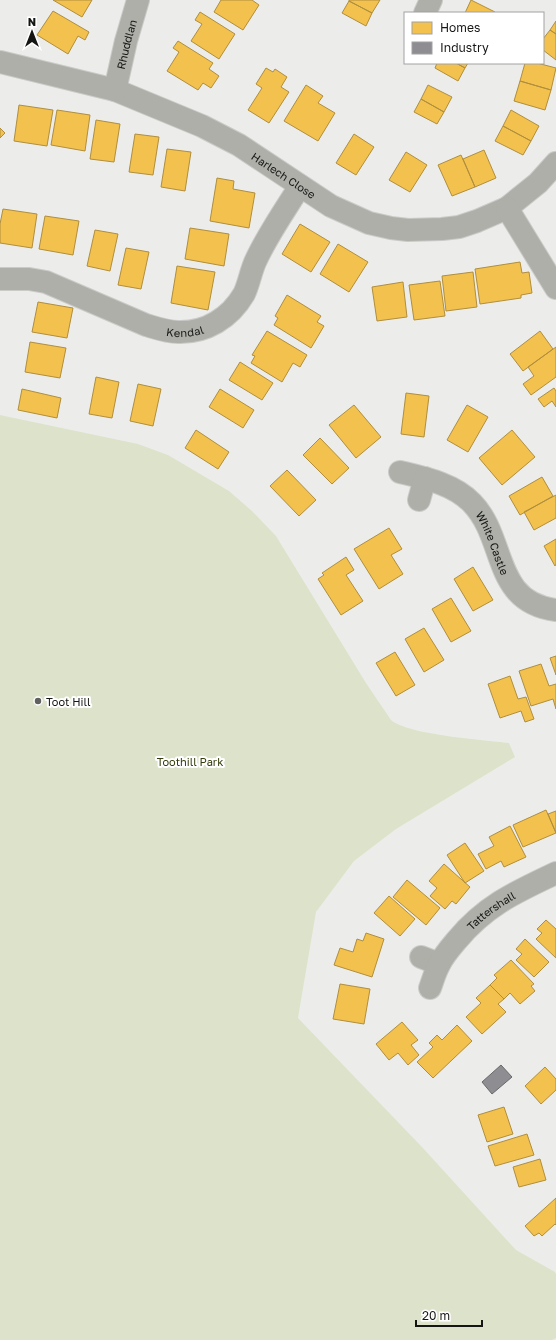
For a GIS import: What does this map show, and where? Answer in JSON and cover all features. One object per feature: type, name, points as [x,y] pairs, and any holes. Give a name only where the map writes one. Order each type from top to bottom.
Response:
[{"type":"street","name":"Rhuddlan","points":[[115,90],[126,41],[138,0]]},
{"type":"street","points":[[425,12],[431,0]]},
{"type":"street","name":"Harlech Close","points":[[0,62],[115,90],[202,126],[239,145],[331,206],[369,223],[408,230],[459,227],[507,208],[538,183],[556,163]]},
{"type":"street","name":"Kendal","points":[[0,279],[29,279],[46,282],[146,325],[163,330],[178,332],[195,331],[211,326],[237,305],[245,292],[259,254],[300,186]]},
{"type":"street","points":[[507,208],[556,288]]},
{"type":"street","name":"White Castle","points":[[400,472],[425,478],[461,494],[473,504],[491,534],[504,573],[513,587],[524,598],[535,604],[556,610]]},
{"type":"street","points":[[419,500],[425,478]]},
{"type":"street","name":"Tattershall","points":[[430,988],[430,960],[453,945],[482,914],[508,897],[556,874]]},
{"type":"green space","name":"Toothill Park","points":[[0,415],[138,444],[168,455],[229,491],[252,511],[276,536],[366,683],[391,720],[414,730],[447,736],[509,743],[515,757],[396,829],[354,861],[316,912],[298,1018],[422,1147],[516,1250],[555,1272],[556,1338],[552,1340],[0,1340]]},
{"type":"building: Homes","points":[[53,0],[92,0],[82,17]]},
{"type":"building: Homes","points":[[221,0],[252,0],[259,5],[243,30],[214,12]]},
{"type":"building: Homes","points":[[349,0],[380,0],[372,13]]},
{"type":"building: Homes","points":[[471,0],[495,12],[465,12]]},
{"type":"building: Homes","points":[[349,1],[372,13],[366,26],[342,13]]},
{"type":"building: Homes","points":[[53,11],[89,32],[85,40],[78,36],[68,54],[37,35]]},
{"type":"building: Homes","points":[[200,12],[235,34],[219,59],[191,41],[202,24],[195,20]]},
{"type":"building: Homes","points":[[556,21],[556,34],[550,30]]},
{"type":"building: Homes","points":[[550,30],[556,34],[556,60],[544,51],[544,38]]},
{"type":"building: Homes","points":[[178,41],[213,63],[209,69],[219,76],[211,88],[203,83],[198,90],[167,71],[179,52],[173,48]]},
{"type":"building: Homes","points":[[437,64],[458,64],[465,68],[458,81],[435,68]]},
{"type":"building: Homes","points":[[458,64],[467,64],[465,68]]},
{"type":"building: Homes","points":[[525,64],[541,64],[556,68],[551,90],[520,81]]},
{"type":"building: Homes","points":[[266,68],[273,72],[275,69],[287,77],[281,87],[289,92],[269,123],[248,110],[262,88],[256,84]]},
{"type":"building: Homes","points":[[520,81],[551,90],[545,110],[514,101]]},
{"type":"building: Homes","points":[[306,85],[323,96],[318,103],[335,113],[318,141],[284,121]]},
{"type":"building: Homes","points":[[428,85],[452,97],[444,112],[421,99]]},
{"type":"building: Homes","points":[[421,99],[444,112],[437,124],[414,112]]},
{"type":"building: Homes","points":[[19,105],[53,110],[47,146],[14,141]]},
{"type":"building: Homes","points":[[57,110],[90,115],[85,151],[51,145]]},
{"type":"building: Homes","points":[[511,110],[539,126],[531,141],[503,126]]},
{"type":"building: Homes","points":[[96,120],[120,124],[114,162],[90,159]]},
{"type":"building: Homes","points":[[503,126],[531,141],[523,155],[495,141]]},
{"type":"building: Homes","points":[[0,128],[5,133],[0,138]]},
{"type":"building: Homes","points":[[135,134],[159,137],[153,175],[129,172]]},
{"type":"building: Homes","points":[[354,134],[374,147],[356,175],[336,163]]},
{"type":"building: Homes","points":[[167,149],[191,152],[185,191],[161,187]]},
{"type":"building: Homes","points":[[484,150],[496,178],[475,187],[463,159]]},
{"type":"building: Homes","points":[[406,152],[427,165],[410,192],[389,180]]},
{"type":"building: Homes","points":[[461,155],[475,187],[452,196],[438,165]]},
{"type":"building: Homes","points":[[217,178],[234,181],[233,189],[255,193],[249,228],[210,221]]},
{"type":"building: Homes","points":[[3,209],[37,214],[32,248],[0,243],[0,224]]},
{"type":"building: Homes","points":[[45,216],[79,221],[73,255],[39,249]]},
{"type":"building: Homes","points":[[300,224],[330,242],[311,272],[282,254]]},
{"type":"building: Homes","points":[[190,228],[229,234],[224,266],[185,259]]},
{"type":"building: Homes","points":[[95,230],[118,234],[110,271],[87,266]]},
{"type":"building: Homes","points":[[338,244],[368,262],[349,292],[320,274]]},
{"type":"building: Homes","points":[[126,248],[149,252],[141,289],[118,285]]},
{"type":"building: Homes","points":[[520,262],[522,273],[529,272],[532,293],[521,295],[521,298],[480,304],[475,269]]},
{"type":"building: Homes","points":[[177,266],[215,272],[208,310],[171,303]]},
{"type":"building: Homes","points":[[473,272],[477,307],[446,311],[442,276]]},
{"type":"building: Homes","points":[[440,281],[445,316],[414,320],[409,285]]},
{"type":"building: Homes","points":[[403,282],[407,317],[377,321],[372,287]]},
{"type":"building: Homes","points":[[287,295],[321,316],[317,322],[324,326],[311,348],[274,325],[278,318],[275,316]]},
{"type":"building: Homes","points":[[38,302],[73,308],[67,338],[32,332]]},
{"type":"building: Homes","points":[[267,331],[307,355],[300,367],[293,363],[282,382],[251,363],[255,356],[252,355]]},
{"type":"building: Homes","points":[[540,331],[553,349],[523,371],[510,354]]},
{"type":"building: Homes","points":[[30,342],[66,348],[60,378],[25,372]]},
{"type":"building: Homes","points":[[556,347],[556,377],[531,395],[523,384],[534,376],[528,367]]},
{"type":"building: Homes","points":[[240,362],[273,383],[262,400],[229,380]]},
{"type":"building: Homes","points":[[96,377],[119,382],[112,418],[89,414]]},
{"type":"building: Homes","points":[[138,384],[161,389],[153,426],[130,421]]},
{"type":"building: Homes","points":[[554,388],[556,391],[556,407],[552,401],[544,407],[538,399]]},
{"type":"building: Homes","points":[[22,389],[61,398],[57,418],[18,410]]},
{"type":"building: Homes","points":[[220,389],[254,410],[243,428],[209,407]]},
{"type":"building: Homes","points":[[406,393],[429,396],[424,437],[401,434]]},
{"type":"building: Homes","points":[[354,405],[381,437],[356,458],[329,425]]},
{"type":"building: Homes","points":[[467,405],[488,417],[468,452],[447,440]]},
{"type":"building: Homes","points":[[196,430],[229,452],[218,469],[185,448]]},
{"type":"building: Homes","points":[[512,430],[535,457],[502,485],[479,458]]},
{"type":"building: Homes","points":[[320,438],[349,468],[332,484],[303,455]]},
{"type":"building: Homes","points":[[287,470],[316,500],[299,516],[270,486]]},
{"type":"building: Homes","points":[[542,477],[553,496],[520,515],[509,496]]},
{"type":"building: Homes","points":[[556,495],[556,518],[534,530],[524,512]]},
{"type":"building: Homes","points":[[389,528],[402,549],[391,555],[403,574],[379,589],[354,549]]},
{"type":"building: Homes","points":[[556,539],[556,564],[555,566],[544,546]]},
{"type":"building: Homes","points":[[346,557],[354,570],[346,575],[363,601],[341,615],[318,579],[324,575],[322,573]]},
{"type":"building: Homes","points":[[473,567],[493,600],[473,611],[454,579]]},
{"type":"building: Homes","points":[[451,598],[471,631],[451,642],[432,609]]},
{"type":"building: Homes","points":[[424,628],[444,660],[424,672],[405,639]]},
{"type":"building: Homes","points":[[395,652],[415,685],[396,696],[376,663]]},
{"type":"building: Homes","points":[[556,656],[556,675],[550,658]]},
{"type":"building: Homes","points":[[541,664],[549,686],[556,684],[556,709],[553,699],[531,706],[519,671]]},
{"type":"building: Homes","points":[[510,676],[518,699],[526,697],[534,719],[525,722],[521,711],[500,718],[488,684]]},
{"type":"building: Homes","points":[[546,810],[556,833],[523,847],[513,825]]},
{"type":"building: Homes","points":[[556,811],[556,833],[548,814]]},
{"type":"building: Homes","points":[[510,826],[526,857],[504,867],[501,861],[486,869],[478,854],[494,846],[489,837]]},
{"type":"building: Homes","points":[[465,843],[484,871],[465,883],[447,855]]},
{"type":"building: Homes","points":[[444,864],[470,887],[456,904],[452,901],[445,909],[430,896],[437,888],[429,881]]},
{"type":"building: Homes","points":[[407,880],[440,908],[426,925],[393,897]]},
{"type":"building: Homes","points":[[389,896],[415,919],[400,936],[374,913]]},
{"type":"building: Homes","points":[[546,920],[556,929],[556,958],[536,939],[542,933],[537,929]]},
{"type":"building: Homes","points":[[366,933],[384,939],[372,977],[334,965],[340,948],[353,952],[357,939],[363,941]]},
{"type":"building: Homes","points":[[525,939],[549,962],[534,977],[516,960],[522,954],[516,949]]},
{"type":"building: Homes","points":[[511,960],[534,984],[531,986],[535,991],[520,1004],[510,993],[504,999],[490,985],[497,978],[494,975]]},
{"type":"building: Homes","points":[[340,984],[370,989],[364,1024],[333,1019]]},
{"type":"building: Homes","points":[[490,985],[504,999],[498,1004],[506,1012],[482,1034],[466,1017],[481,1003],[476,998]]},
{"type":"building: Homes","points":[[402,1022],[418,1040],[411,1045],[419,1055],[408,1065],[398,1053],[389,1060],[376,1044]]},
{"type":"building: Homes","points":[[457,1025],[472,1041],[433,1078],[417,1062],[433,1047],[429,1043],[437,1035],[442,1040]]},
{"type":"building: Homes","points":[[545,1067],[556,1079],[556,1090],[541,1104],[525,1086]]},
{"type":"building: Homes","points":[[504,1107],[513,1134],[487,1142],[478,1115]]},
{"type":"building: Homes","points":[[527,1134],[534,1155],[495,1166],[488,1146]]},
{"type":"building: Homes","points":[[540,1159],[546,1180],[519,1187],[513,1167]]},
{"type":"building: Homes","points":[[556,1198],[556,1225],[555,1224],[542,1236],[539,1233],[534,1236],[525,1226]]},
{"type":"building: Industry","points":[[501,1065],[512,1077],[492,1094],[482,1082]]},
{"type":"place","name":"Toot Hill","points":[[38,701]]}]
